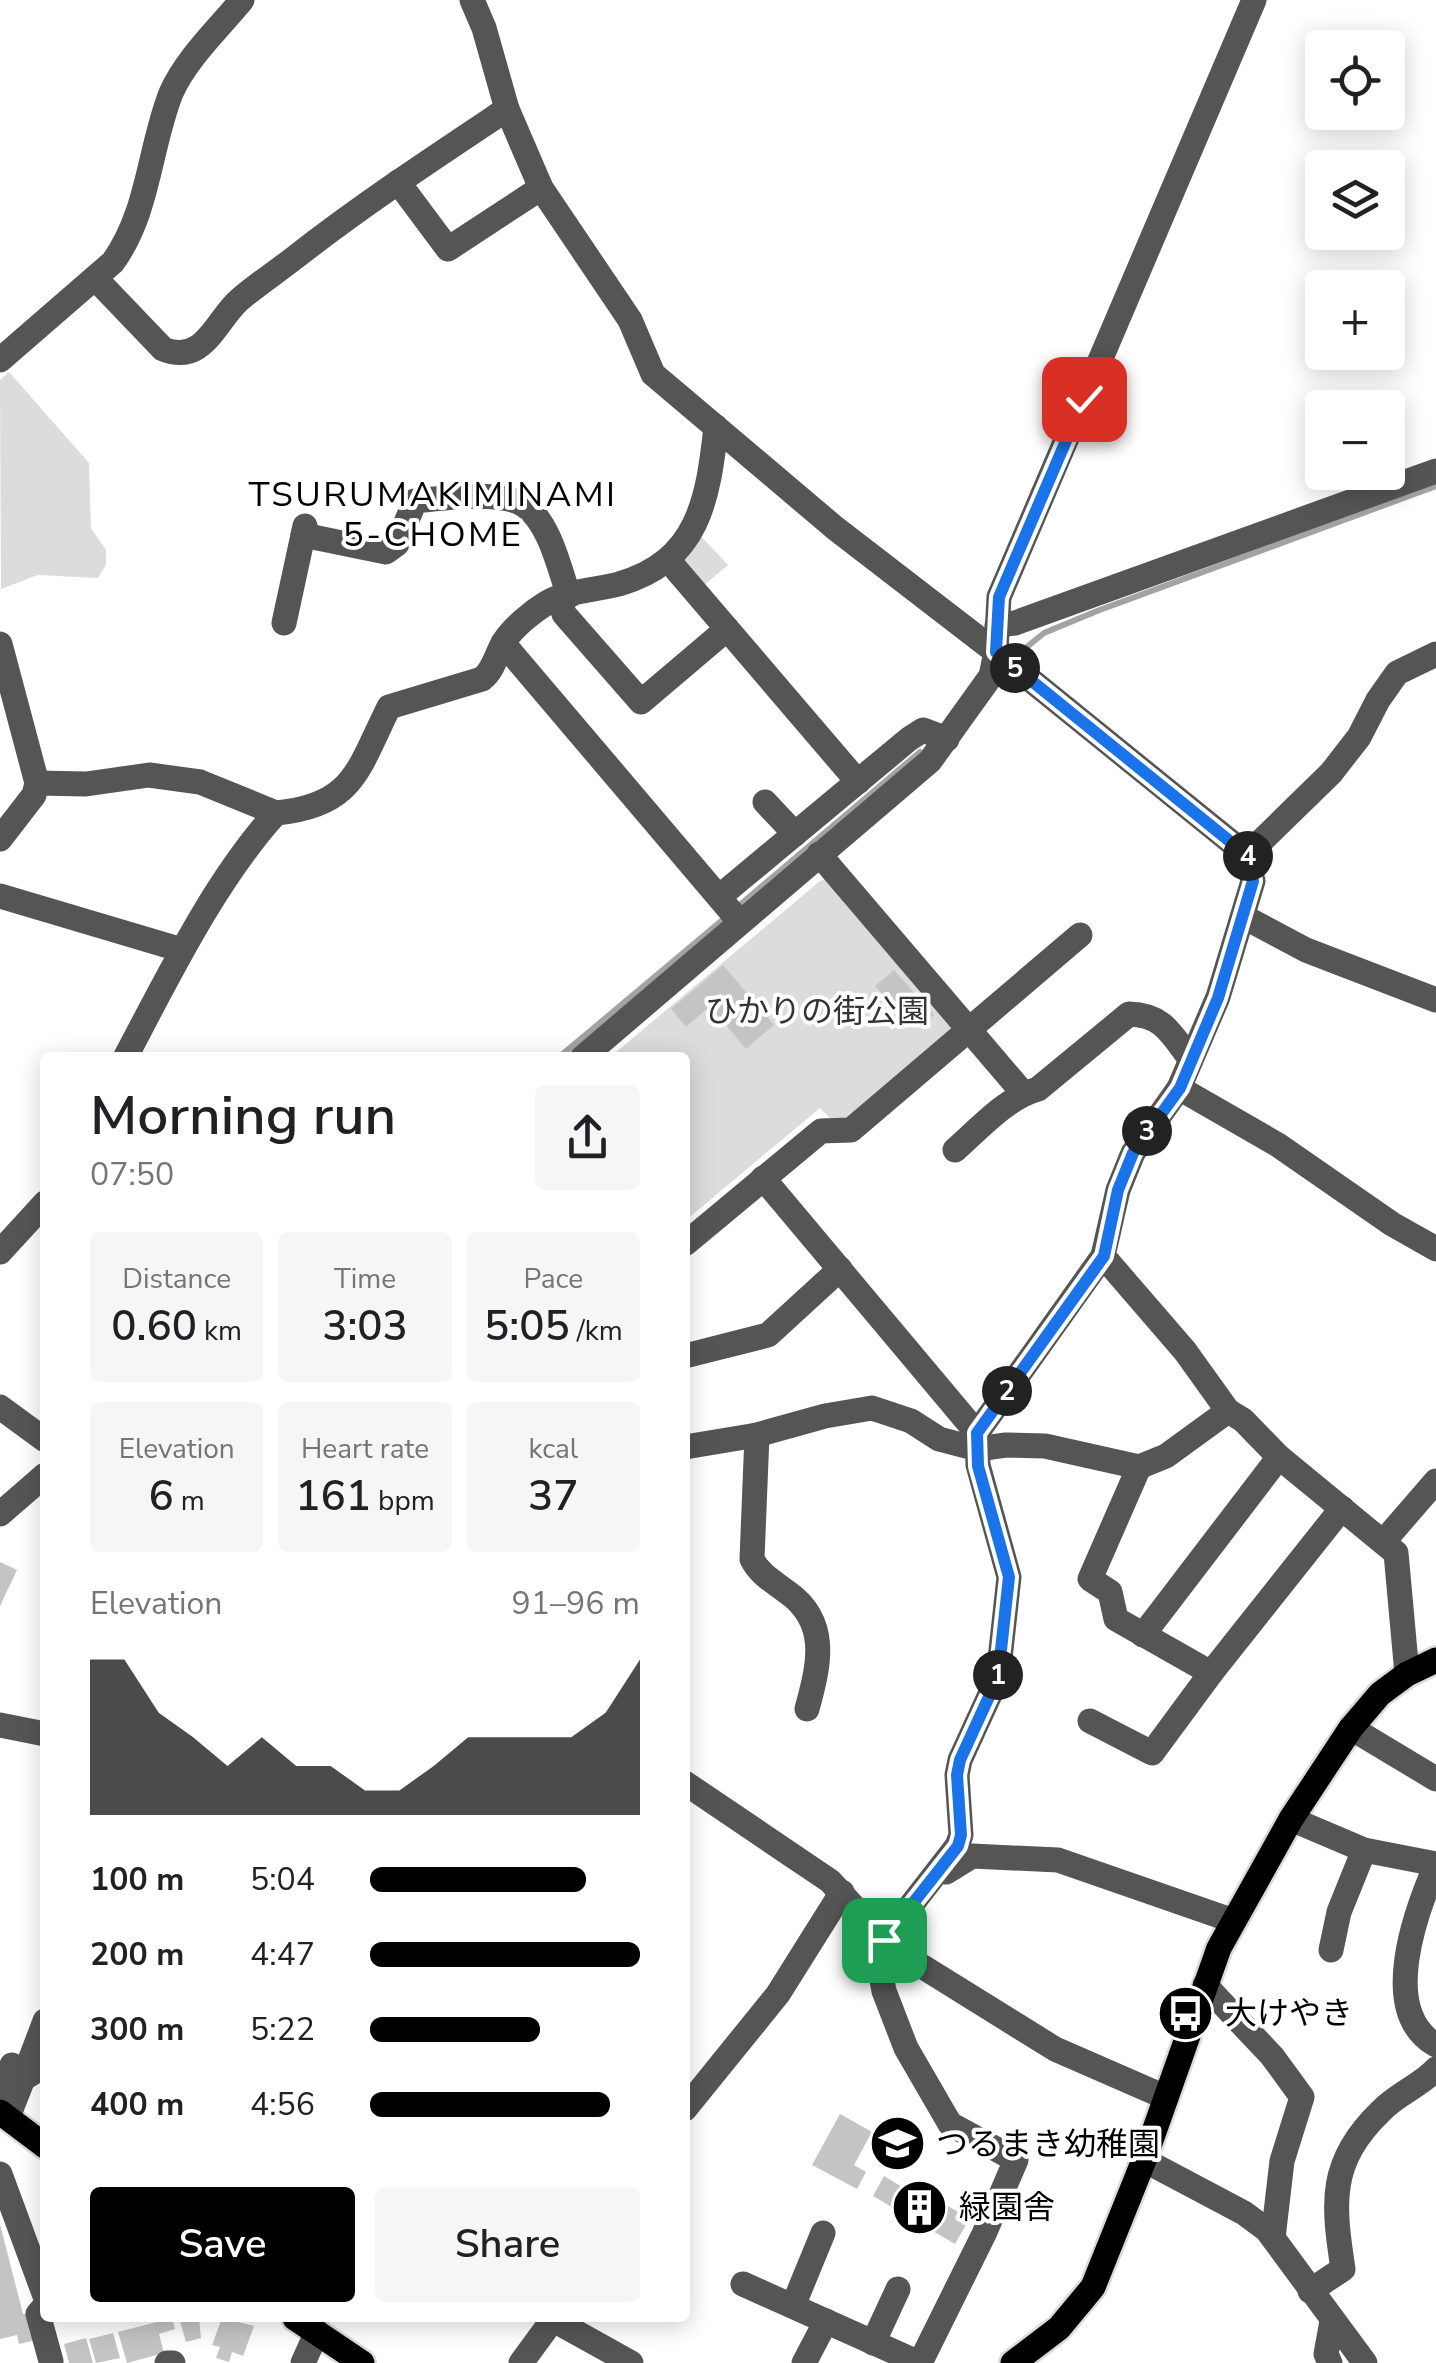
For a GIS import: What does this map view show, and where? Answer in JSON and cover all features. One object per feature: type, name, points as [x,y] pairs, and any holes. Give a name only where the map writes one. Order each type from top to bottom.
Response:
[{"type":"main road","points":[[1013,2363],[1059,2328],[1093,2287],[1144,2160],[1231,1920],[1291,1819],[1351,1728],[1380,1694],[1407,1674],[1436,1660]]},
{"type":"main road","points":[[4,2114],[40,2142]]},
{"type":"main road","points":[[302,2322],[362,2363]]},
{"type":"street","points":[[3,350],[95,278],[127,243],[138,218],[172,90],[242,0]]},
{"type":"street","points":[[472,0],[507,109],[540,188],[630,320],[653,374],[835,528],[996,652],[1248,856],[1253,881],[1218,998],[1180,1088],[1133,1153],[1118,1190],[1104,1256],[977,1441]]},
{"type":"street","points":[[589,1052],[930,762],[990,676],[996,652],[999,597],[1254,0]]},
{"type":"street","points":[[95,278],[163,349],[187,354],[200,348],[237,302],[352,213],[507,109]]},
{"type":"street","points":[[398,182],[448,249],[540,188]]},
{"type":"street","points":[[37,783],[86,784],[149,775],[200,782],[276,813],[302,811],[327,802],[347,789],[389,708],[491,672],[503,643],[547,602],[624,583],[669,561],[697,522],[710,480],[716,426]]},
{"type":"street","points":[[997,625],[1014,623],[1436,471]]},
{"type":"street","points":[[284,623],[304,531],[386,552],[398,544],[415,501],[464,496],[514,500],[526,506],[537,519],[564,597],[564,614],[641,702],[726,629]]},
{"type":"street","points":[[669,561],[858,782]]},
{"type":"street","points":[[503,643],[740,921]]},
{"type":"street","points":[[0,644],[4,674],[37,783],[34,795],[0,839]]},
{"type":"street","points":[[1248,856],[1331,773],[1359,736],[1396,674],[1436,654]]},
{"type":"street","points":[[719,897],[923,730],[947,739]]},
{"type":"street","points":[[765,802],[795,834]]},
{"type":"street","points":[[129,1052],[182,950],[256,835],[276,813]]},
{"type":"street","points":[[819,854],[1023,1093]]},
{"type":"street","points":[[0,896],[182,950]]},
{"type":"street","points":[[1244,918],[1306,950],[1436,1000]]},
{"type":"street","points":[[690,1240],[821,1131],[851,1130],[1080,935]]},
{"type":"street","points":[[955,1150],[1023,1093],[1038,1089],[1129,1014],[1148,1014],[1162,1022],[1191,1060]]},
{"type":"street","points":[[1180,1088],[1278,1145],[1392,1224],[1436,1249]]},
{"type":"street","points":[[743,2284],[920,2363],[1016,2160],[950,2124],[906,2048],[884,1992],[880,1969],[884,1940],[958,1846],[960,1760],[998,1677],[1009,1577],[978,1466],[977,1441],[763,1178]]},
{"type":"street","points":[[0,1252],[40,1209]]},
{"type":"street","points":[[1104,1256],[1185,1351],[1228,1411],[1396,1552],[1407,1674]]},
{"type":"street","points":[[690,1355],[768,1334],[840,1270]]},
{"type":"street","points":[[0,1407],[40,1436]]},
{"type":"street","points":[[690,1445],[758,1435],[825,1416],[872,1408],[910,1421],[938,1439],[1046,1446],[1139,1468],[1166,1456],[1228,1411]]},
{"type":"street","points":[[758,1435],[752,1560],[757,1570],[798,1599],[813,1618],[819,1639],[819,1664],[807,1709]]},
{"type":"street","points":[[1143,1634],[1280,1456]]},
{"type":"street","points":[[1139,1468],[1090,1578],[1110,1592],[1116,1619],[1211,1673]]},
{"type":"street","points":[[0,1514],[40,1479]]},
{"type":"street","points":[[1384,1542],[1436,1481]]},
{"type":"street","points":[[1090,1721],[1152,1752],[1342,1508]]},
{"type":"street","points":[[1351,1728],[1436,1779]]},
{"type":"street","points":[[1,1733],[40,1734]]},
{"type":"street","points":[[690,1785],[830,1880],[884,1940],[1055,2049],[1165,2097]]},
{"type":"street","points":[[1291,1819],[1364,1850],[1436,1864],[1428,1902],[1409,1936],[1407,1991],[1416,2027],[1436,2046]]},
{"type":"street","points":[[1331,1950],[1339,1912],[1364,1850]]},
{"type":"street","points":[[925,1886],[972,1856],[1058,1860],[1231,1920]]},
{"type":"street","points":[[690,2102],[778,1994],[842,1892]]},
{"type":"street","points":[[1205,1984],[1272,2056],[1302,2097],[1282,2161],[1272,2238]]},
{"type":"street","points":[[4,2114],[40,2033]]},
{"type":"street","points":[[1310,2291],[1343,2269],[1335,2195],[1341,2170],[1360,2136],[1381,2110],[1436,2069]]},
{"type":"street","points":[[1144,2160],[1244,2213],[1272,2238],[1365,2363]]},
{"type":"street","points":[[3,2165],[37,2308]]},
{"type":"street","points":[[793,2306],[824,2233]]},
{"type":"street","points":[[874,2343],[898,2289]]},
{"type":"street","points":[[804,2363],[826,2321]]},
{"type":"street","points":[[1330,2363],[1326,2354],[1332,2321]]},
{"type":"street","points":[[41,2322],[51,2361]]},
{"type":"street","points":[[521,2363],[550,2322]]},
{"type":"street","points":[[560,2322],[631,2363]]},
{"type":"street","points":[[304,2363],[318,2332]]},
{"type":"green space","points":[[9,372],[89,463],[91,528],[106,550],[106,565],[98,578],[38,575],[1,589],[0,380]]},
{"type":"green space","points":[[697,532],[728,565],[701,588],[681,564]]},
{"type":"green space","name":"ひかりの街公園","points":[[829,878],[956,1026],[844,1126],[836,1124],[820,1108],[690,1217],[690,1052],[616,1052],[820,881]]},
{"type":"building","points":[[723,965],[774,1025],[746,1049],[710,1006],[686,1027],[671,1009]]},
{"type":"building","points":[[894,970],[934,1015],[924,1024],[919,1019],[910,1026],[875,986]]},
{"type":"building","points":[[0,1562],[17,1570],[0,1606]]},
{"type":"building","points":[[840,2114],[872,2132],[854,2165],[866,2172],[857,2189],[812,2165]]},
{"type":"building","name":"緑園舎","points":[[884,2176],[907,2190],[910,2184],[967,2217],[955,2244],[873,2196]]},
{"type":"building","points":[[0,2224],[23,2314],[30,2313],[36,2340],[19,2344],[17,2335],[0,2339]]},
{"type":"building","points":[[157,2322],[173,2322],[175,2329],[159,2334],[164,2353],[127,2363],[118,2332]]},
{"type":"building","points":[[180,2322],[199,2322],[201,2338],[186,2342]]},
{"type":"building","points":[[221,2322],[254,2326],[243,2356],[232,2352],[229,2362],[216,2358],[220,2347],[212,2345]]},
{"type":"building","points":[[113,2333],[120,2358],[96,2363],[89,2339]]},
{"type":"building","points":[[86,2338],[93,2363],[69,2363],[64,2344]]},
{"type":"waterway","points":[[1017,655],[1044,633],[1097,611],[1436,486]]},
{"type":"waterway","points":[[735,909],[920,752]]},
{"type":"waterway","points":[[565,1052],[726,917]]},
{"type":"place","name":"大けやき","points":[[1186,2013]]},
{"type":"place","name":"つるまき幼稚園","points":[[897,2144]]},
{"type":"place","name":"緑園舎","points":[[920,2207]]},
{"type":"district","name":"TSURUMAKIMINAMI 5-CHOME","points":[[433,514]]},
{"type":"route","points":[[884,1940],[940,1864],[958,1846],[960,1760],[998,1677],[1009,1577],[978,1466],[977,1433],[1104,1256],[1118,1190],[1133,1153],[1156,1116],[1180,1088],[1218,998],[1253,881],[1248,856],[996,652],[999,597],[1084,399]]}]
